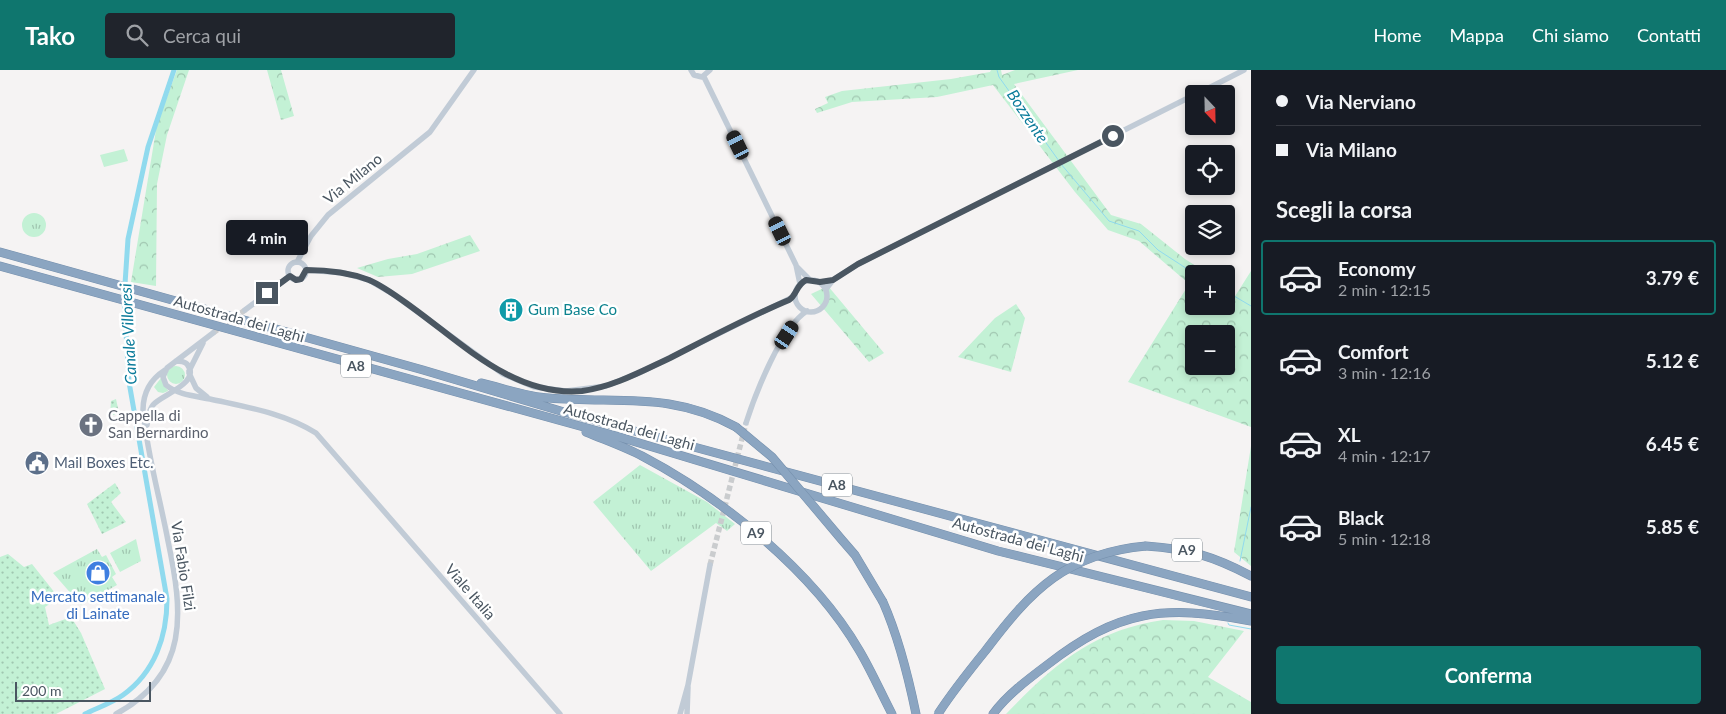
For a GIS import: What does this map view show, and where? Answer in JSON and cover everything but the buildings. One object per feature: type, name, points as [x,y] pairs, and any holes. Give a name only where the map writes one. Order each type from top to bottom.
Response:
[{"type":"highway","name":"Autostrada dei Laghi","points":[[0,252],[423,370],[564,412],[1251,597]]},
{"type":"highway","name":"Autostrada dei Laghi","points":[[0,266],[559,421],[998,551],[1251,614]]},
{"type":"highway","points":[[423,370],[546,398],[666,402],[693,408],[736,428],[772,457],[848,548],[883,602],[896,631],[916,714]]},
{"type":"highway","name":"A9","points":[[559,421],[641,456],[697,488],[760,536],[818,594],[858,648],[892,714]]},
{"type":"highway","name":"A9","points":[[938,714],[1013,614],[1043,584],[1084,560],[1115,550],[1146,546],[1180,548],[1203,554],[1251,576]]},
{"type":"highway","points":[[993,714],[1012,693],[1061,654],[1090,635],[1113,624],[1157,612],[1183,611],[1251,621]]},
{"type":"street","name":"Via Milano","points":[[297,262],[311,236],[324,219],[424,139],[474,70]]},
{"type":"street","points":[[691,70],[694,75],[704,77]]},
{"type":"street","points":[[704,77],[710,70]]},
{"type":"street","points":[[1213,85],[1244,70]]},
{"type":"street","points":[[306,270],[344,272],[369,280],[393,294],[503,374],[534,387],[566,391],[606,386],[639,373],[795,296],[800,284],[796,265],[704,77]]},
{"type":"street","points":[[826,289],[833,280],[850,268],[1185,99]]},
{"type":"street","points":[[297,262],[304,265],[306,270],[301,279],[296,280],[290,276],[288,268],[297,262]]},
{"type":"street","points":[[796,265],[810,280]]},
{"type":"street","points":[[245,310],[290,276]]},
{"type":"street","points":[[800,284],[810,280],[820,282],[833,280]]},
{"type":"street","points":[[783,302],[798,305],[807,312],[815,312],[822,308],[827,297],[826,289],[820,282]]},
{"type":"street","points":[[795,296],[798,305],[796,321]]},
{"type":"street","points":[[746,424],[761,380],[776,352],[796,321],[807,312]]},
{"type":"street","points":[[174,390],[164,383],[163,377],[166,368],[213,333]]},
{"type":"street","points":[[146,428],[150,409],[161,398],[184,386],[193,360],[206,339]]},
{"type":"street","points":[[174,362],[184,362],[196,388],[208,399]]},
{"type":"street","name":"Via Fabio Filzi","points":[[116,714],[137,700],[158,678],[171,656],[178,624],[177,587],[143,410],[145,395],[155,378],[166,368]]},
{"type":"street","name":"Viale Italia","points":[[174,390],[182,394],[293,420],[311,430],[330,449],[560,714]]},
{"type":"street","points":[[687,714],[688,685],[710,564]]},
{"type":"street","points":[[680,714],[686,700]]},
{"type":"green space","points":[[177,70],[189,70],[167,135],[157,184],[156,286],[131,282],[157,124]]},
{"type":"green space","points":[[267,70],[281,70],[294,116],[281,120]]},
{"type":"green space","points":[[991,70],[1001,70],[1002,75],[1015,70],[1078,70],[1014,84],[1111,215],[1141,224],[1194,265],[1185,265],[1185,280],[1139,241],[1108,230],[1075,192],[993,85],[937,97],[852,102],[817,113],[815,109],[828,103],[825,97],[842,91],[951,79],[990,72]]},
{"type":"green space","points":[[124,149],[128,161],[104,167],[100,155]]},
{"type":"green space","points":[[34,213],[39,214],[45,220],[45,230],[39,236],[34,237],[29,236],[23,230],[22,225],[23,220],[29,214]]},
{"type":"green space","points":[[470,235],[480,251],[412,274],[378,277],[357,268],[388,259],[417,254]]},
{"type":"green space","points":[[1251,271],[1251,427],[1128,382],[1185,290],[1185,315],[1235,315],[1235,296]]},
{"type":"green space","points":[[828,286],[884,353],[869,362],[811,294]]},
{"type":"green space","points":[[1016,304],[1025,318],[1011,372],[958,357],[995,318]]},
{"type":"green space","points":[[176,366],[182,369],[185,375],[182,381],[176,384],[170,381],[167,375],[170,369]]},
{"type":"green space","points":[[161,378],[168,391],[163,393],[158,392],[154,387]]},
{"type":"green space","points":[[116,399],[119,413],[110,416],[111,401]]},
{"type":"green space","points":[[1251,446],[1251,566],[1234,552]]},
{"type":"green space","points":[[640,465],[707,502],[735,524],[727,531],[716,523],[651,571],[593,502]]},
{"type":"green space","points":[[115,483],[121,493],[111,502],[126,522],[102,534],[87,504]]},
{"type":"green space","points":[[136,539],[141,561],[120,572],[110,553]]},
{"type":"green space","points":[[97,549],[102,557],[106,555],[116,574],[112,577],[117,585],[81,605],[53,573]]},
{"type":"green space","points":[[8,554],[24,567],[32,564],[59,598],[45,607],[49,625],[71,617],[81,633],[105,689],[56,714],[0,714],[0,557]]},
{"type":"green space","points":[[1163,620],[1194,621],[1244,631],[1208,677],[1251,702],[1251,714],[1006,714],[1041,680],[1076,652],[1116,632]]},
{"type":"waterway","name":"Canale Villoresi","points":[[85,714],[119,698],[134,686],[151,664],[162,640],[165,626],[167,599],[129,382],[124,299],[128,239],[148,147],[174,70]]},
{"type":"waterway","name":"Bozzente","points":[[997,70],[999,77],[1059,161]]},
{"type":"waterway","name":"Bozzente","points":[[1061,164],[1109,221],[1139,231],[1158,250],[1185,268]]},
{"type":"waterway","name":"Bozzente","points":[[1235,297],[1251,306]]},
{"type":"waterway","name":"Bozzente","points":[[1240,561],[1251,507]]},
{"type":"waterway","name":"Bozzente","points":[[1228,623],[1229,625],[1251,629]]},
{"type":"tunnel","points":[[213,333],[245,310]]},
{"type":"tunnel","points":[[710,565],[746,423]]},
{"type":"place","name":"Gum Base Co","points":[[511,310]]},
{"type":"place","name":"Cappella di San Bernardino","points":[[91,425]]},
{"type":"place","name":"Mail Boxes Etc.","points":[[37,463]]},
{"type":"place","name":"Mercato settimanale di Lainate","points":[[98,573]]},
{"type":"route","points":[[267,293],[290,276],[296,280],[301,279],[305,275],[306,270],[344,272],[369,280],[382,287],[503,374],[519,382],[549,390],[566,391],[606,386],[639,373],[789,300],[795,296],[800,284],[806,280],[817,280],[820,282],[833,280],[850,268],[873,256],[1113,136]]}]
